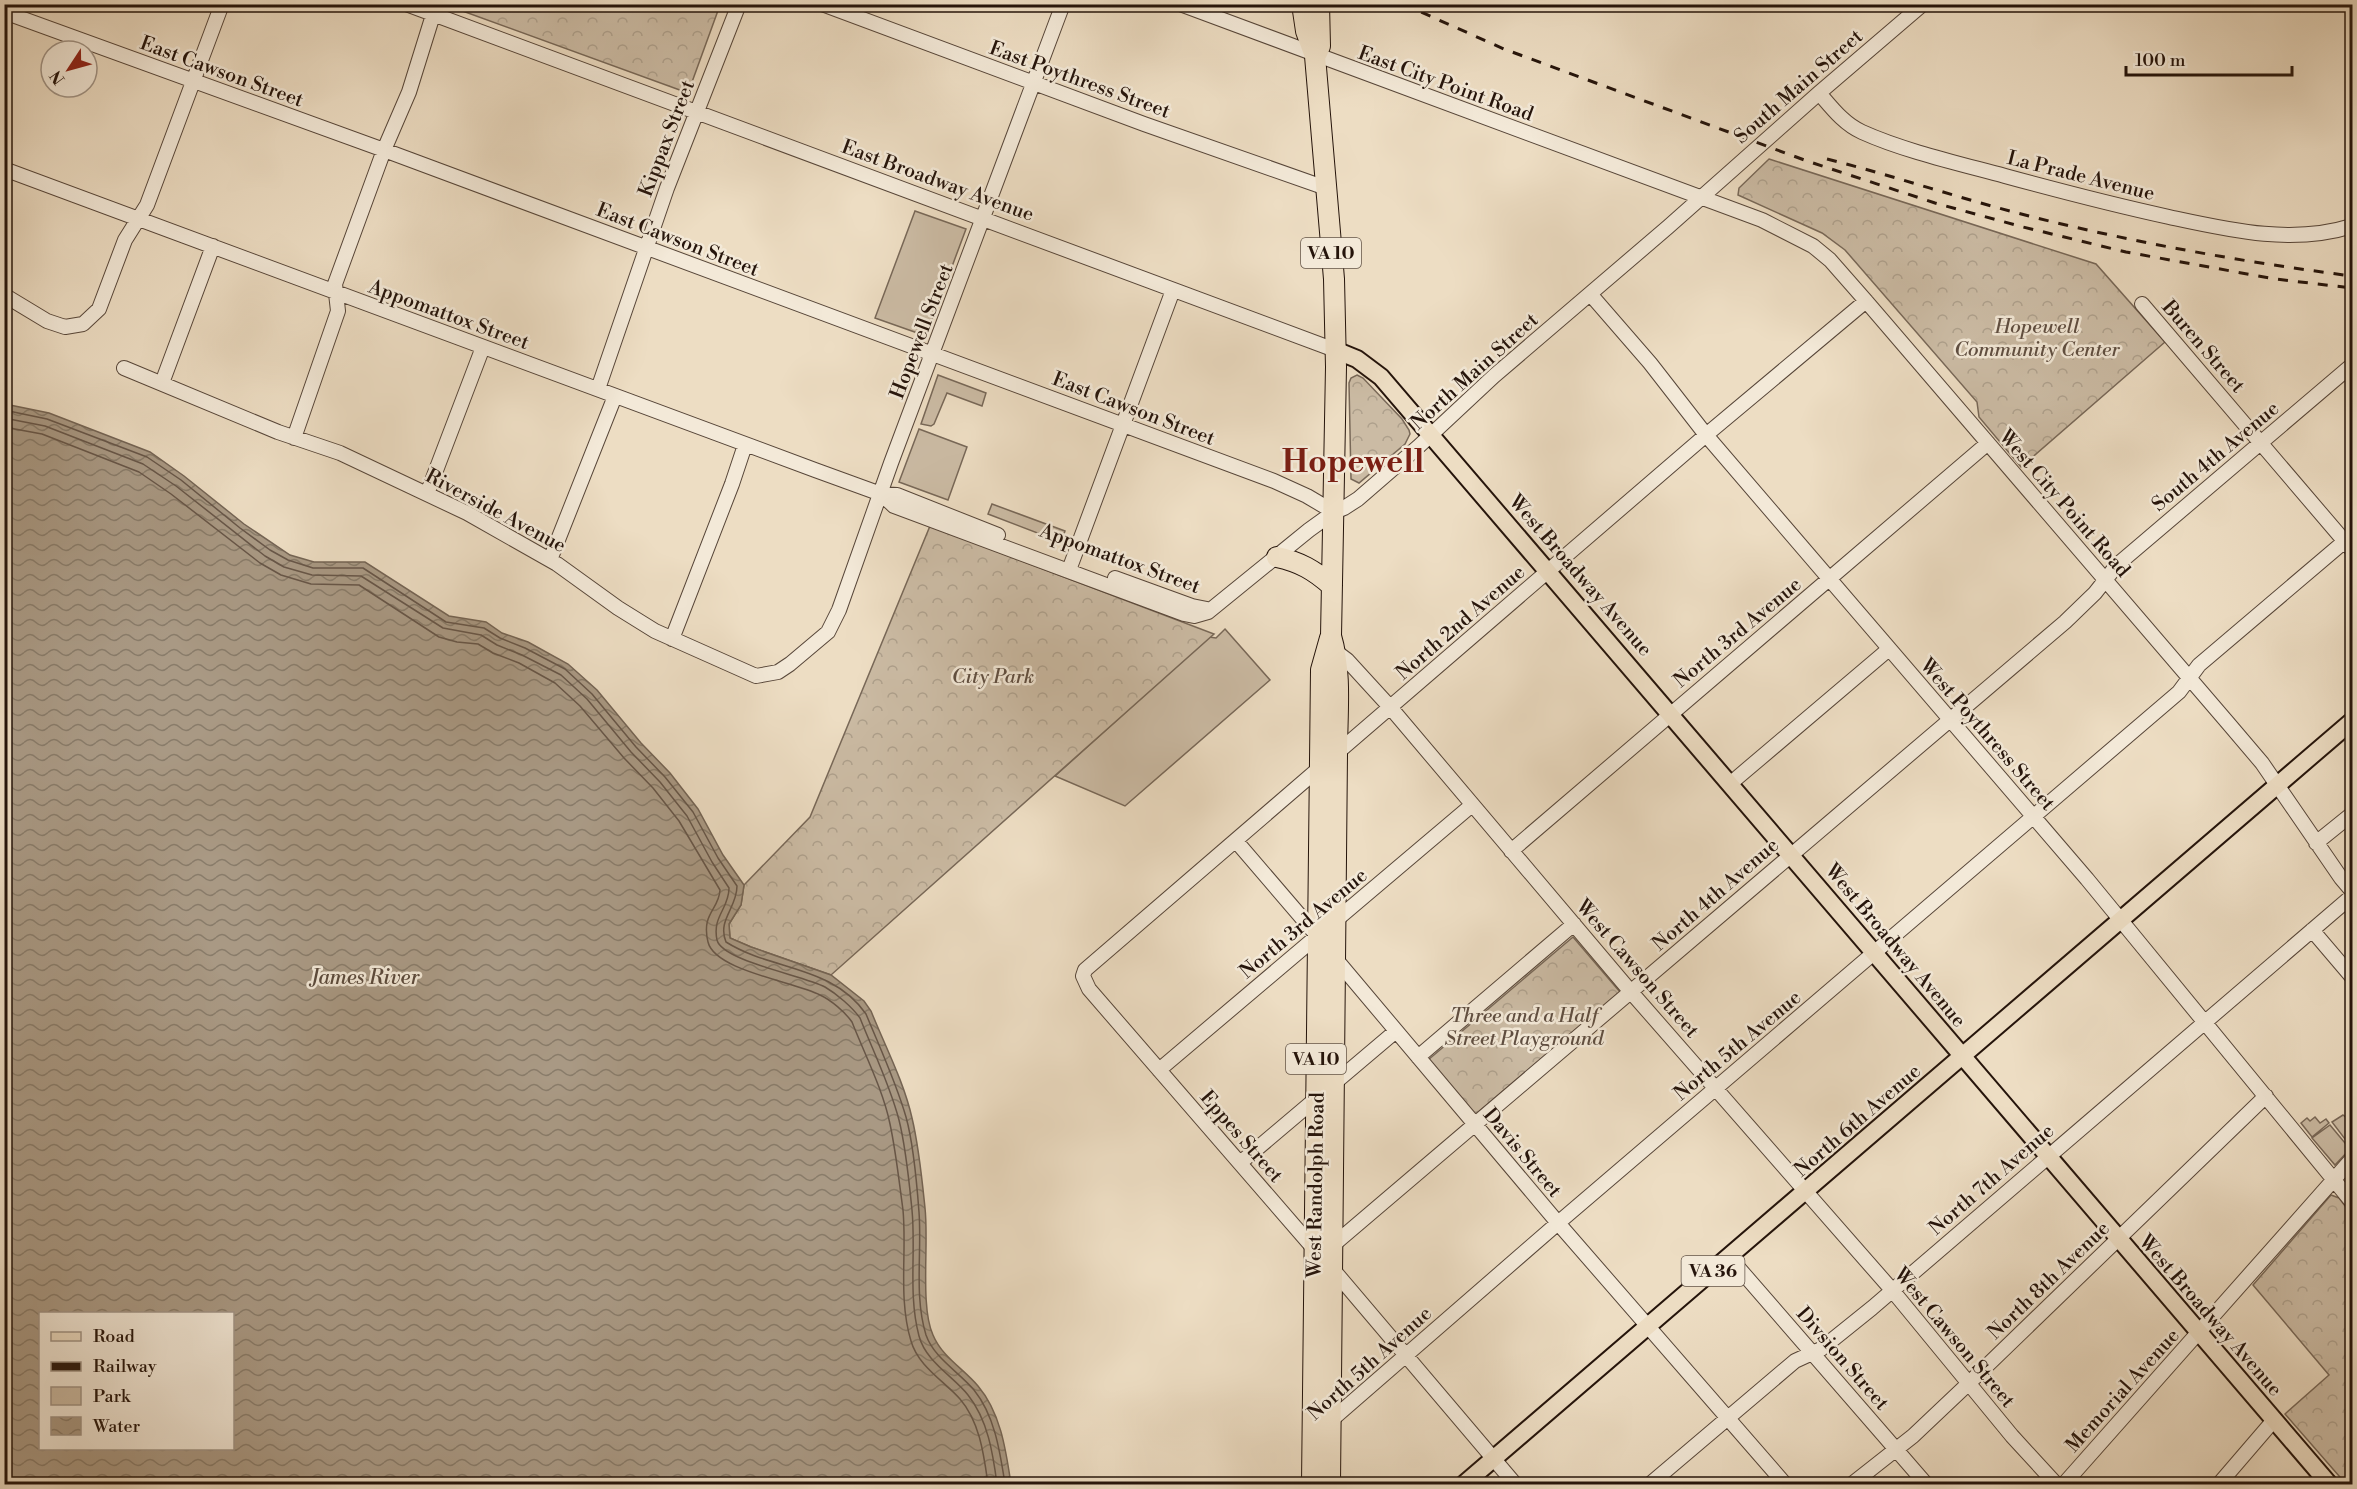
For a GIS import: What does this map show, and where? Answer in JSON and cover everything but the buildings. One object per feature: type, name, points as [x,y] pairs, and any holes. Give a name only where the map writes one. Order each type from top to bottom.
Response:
[{"type":"highway","name":"VA 10","points":[[1302,4],[1306,31],[1315,56],[1334,279],[1334,512]]},
{"type":"highway","name":"VA 10","points":[[1315,56],[1320,46],[1319,4]]},
{"type":"highway","name":"West Randolph Road","points":[[1312,1485],[1312,1443],[1334,1084],[1337,753],[1331,644],[1334,512]]},
{"type":"highway","points":[[1277,557],[1298,561],[1316,572],[1332,586]]},
{"type":"highway","name":"West Randolph Road","points":[[1330,1485],[1332,1269],[1323,1247],[1316,1100],[1321,670],[1331,644]]},
{"type":"main road","name":"East Broadway Avenue","points":[[1335,350],[1370,367],[1430,434]]},
{"type":"main road","name":"West Broadway Avenue","points":[[1430,434],[1792,854],[2329,1485]]},
{"type":"main road","name":"North 6th Avenue","points":[[1464,1485],[2352,721]]},
{"type":"street","points":[[4,295],[53,324],[65,327],[83,324],[99,309],[125,240],[147,206],[222,4]]},
{"type":"street","name":"East Broadway Avenue","points":[[405,4],[1335,350]]},
{"type":"street","name":"Kippax Street","points":[[597,389],[646,247],[739,4]]},
{"type":"street","name":"East Poythress Street","points":[[822,4],[1326,188]]},
{"type":"street","name":"Hopewell Street","points":[[797,658],[828,632],[839,610],[1063,4]]},
{"type":"street","name":"East City Point Road","points":[[1180,4],[1700,198]]},
{"type":"street","name":"South Main Street","points":[[1700,198],[1923,4]]},
{"type":"street","name":"East Cawson Street","points":[[4,12],[384,150],[1274,481],[1334,512]]},
{"type":"street","points":[[294,438],[338,311],[335,284],[384,150],[409,92],[433,15]]},
{"type":"street","name":"La Prade Avenue","points":[[1819,93],[1839,116],[1861,132],[1973,168],[2092,200],[2203,224],[2293,236],[2316,234],[2352,226]]},
{"type":"street","name":"Appomattox Street","points":[[4,169],[745,445],[880,494],[897,495],[1184,614],[1194,616],[1213,609]]},
{"type":"street","name":"North Main Street","points":[[1213,609],[1334,512],[1358,499],[1494,376],[1591,295],[1700,198]]},
{"type":"street","name":"West City Point Road","points":[[1700,198],[1762,220],[1801,238],[1830,260],[2262,763],[2352,893]]},
{"type":"street","points":[[162,383],[213,246]]},
{"type":"street","points":[[1070,566],[1173,290]]},
{"type":"street","name":"West Poythress Street","points":[[1591,295],[1650,363],[1706,435],[2121,920],[2352,1202]]},
{"type":"street","name":"North 2nd Avenue","points":[[1083,976],[1089,966],[1706,435],[1866,301]]},
{"type":"street","name":"Buren Street","points":[[2142,304],[2260,443],[2350,542]]},
{"type":"street","points":[[426,494],[483,347]]},
{"type":"street","name":"South 4th Avenue","points":[[2105,580],[2117,565],[2352,364]]},
{"type":"street","name":"Riverside Avenue","points":[[124,369],[294,438],[340,453],[467,513],[550,560],[618,608],[672,639],[756,676],[778,672],[797,658]]},
{"type":"street","points":[[550,560],[615,396]]},
{"type":"street","name":"North 3rd Avenue","points":[[1511,851],[1988,443]]},
{"type":"street","points":[[672,639],[745,445]]},
{"type":"street","name":"North 5th Avenue","points":[[1312,1443],[1331,1419],[1406,1354],[2179,692],[2199,665],[2350,542]]},
{"type":"street","name":"North 4th Avenue","points":[[1323,1247],[1475,1125],[2065,622],[2105,580]]},
{"type":"street","name":"West Cawson Street","points":[[1331,644],[1390,708],[1631,992],[1892,1290],[2056,1485]]},
{"type":"street","points":[[1731,783],[1889,649]]},
{"type":"street","name":"North 3rd Avenue","points":[[1159,1070],[1472,805]]},
{"type":"street","points":[[2316,843],[2352,814]]},
{"type":"street","name":"Davis Street","points":[[1236,841],[1558,1223],[1785,1485]]},
{"type":"street","name":"North 7th Avenue","points":[[1650,1485],[1795,1361],[1821,1349],[1892,1290],[2312,930],[2352,893]]},
{"type":"street","points":[[1418,1057],[1574,924]]},
{"type":"street","points":[[2312,930],[2352,977]]},
{"type":"street","name":"Eppes Street","points":[[1083,976],[1089,989],[1240,1163],[1323,1247]]},
{"type":"street","points":[[1240,1163],[1396,1030]]},
{"type":"street","name":"North 8th Avenue","points":[[1852,1485],[1969,1383],[2266,1096]]},
{"type":"street","name":"Memorial Avenue","points":[[2064,1485],[2352,1160]]},
{"type":"street","name":"Divsion Street","points":[[1729,1257],[1926,1485]]},
{"type":"street","points":[[1332,1269],[1515,1485]]},
{"type":"street","points":[[2219,1485],[2274,1420]]},
{"type":"green space","points":[[446,5],[720,5],[688,93]]},
{"type":"green space","name":"Hopewell Community Center","points":[[1769,159],[2096,264],[2165,342],[2021,467],[1979,417],[1977,402],[1845,250],[1822,233],[1738,195],[1739,188]]},
{"type":"green space","points":[[915,211],[966,229],[926,336],[875,318]]},
{"type":"green space","points":[[938,375],[986,393],[982,406],[947,393],[934,424],[931,426],[921,424]]},
{"type":"green space","points":[[1357,375],[1363,378],[1402,419],[1410,434],[1405,444],[1359,483],[1351,479],[1349,383],[1351,378]]},
{"type":"green space","points":[[919,429],[967,447],[948,500],[899,482]]},
{"type":"green space","points":[[992,504],[1065,531],[1061,542],[988,514]]},
{"type":"green space","name":"City Park","points":[[930,526],[1214,634],[831,975],[730,938],[729,924],[741,905],[744,885],[810,817]]},
{"type":"green space","points":[[1225,629],[1270,680],[1125,806],[1055,776],[1209,637],[1216,638]]},
{"type":"green space","name":"Three and a Half Street Playground","points":[[1573,937],[1620,992],[1475,1115],[1428,1060]]},
{"type":"green space","points":[[2343,1115],[2352,1122],[2351,1147],[2332,1122]]},
{"type":"green space","points":[[2315,1117],[2320,1123],[2326,1119],[2329,1123],[2312,1137],[2301,1123],[2307,1118],[2310,1121]]},
{"type":"green space","points":[[2330,1125],[2350,1149],[2335,1165],[2312,1138]]},
{"type":"green space","points":[[2331,1195],[2339,1198],[2352,1215],[2352,1484],[2346,1484],[2285,1414],[2329,1375],[2253,1285]]},
{"type":"water","name":"James River","points":[[5,404],[49,413],[150,452],[244,524],[290,555],[314,562],[365,562],[449,616],[486,622],[502,633],[528,642],[568,664],[597,690],[641,743],[670,773],[698,809],[723,855],[744,885],[741,905],[729,924],[730,938],[831,975],[864,1001],[871,1011],[904,1091],[917,1140],[926,1222],[926,1292],[929,1323],[942,1350],[978,1386],[992,1408],[1001,1433],[1011,1484],[5,1484]]},
{"type":"railway","points":[[1403,4],[1504,49],[1807,161],[1935,203],[2126,252],[2275,279],[2352,288]]},
{"type":"railway","points":[[1827,159],[2004,209],[2109,235],[2271,265],[2352,276]]},
{"type":"district","name":"Hopewell","points":[[1353,461]]}]
